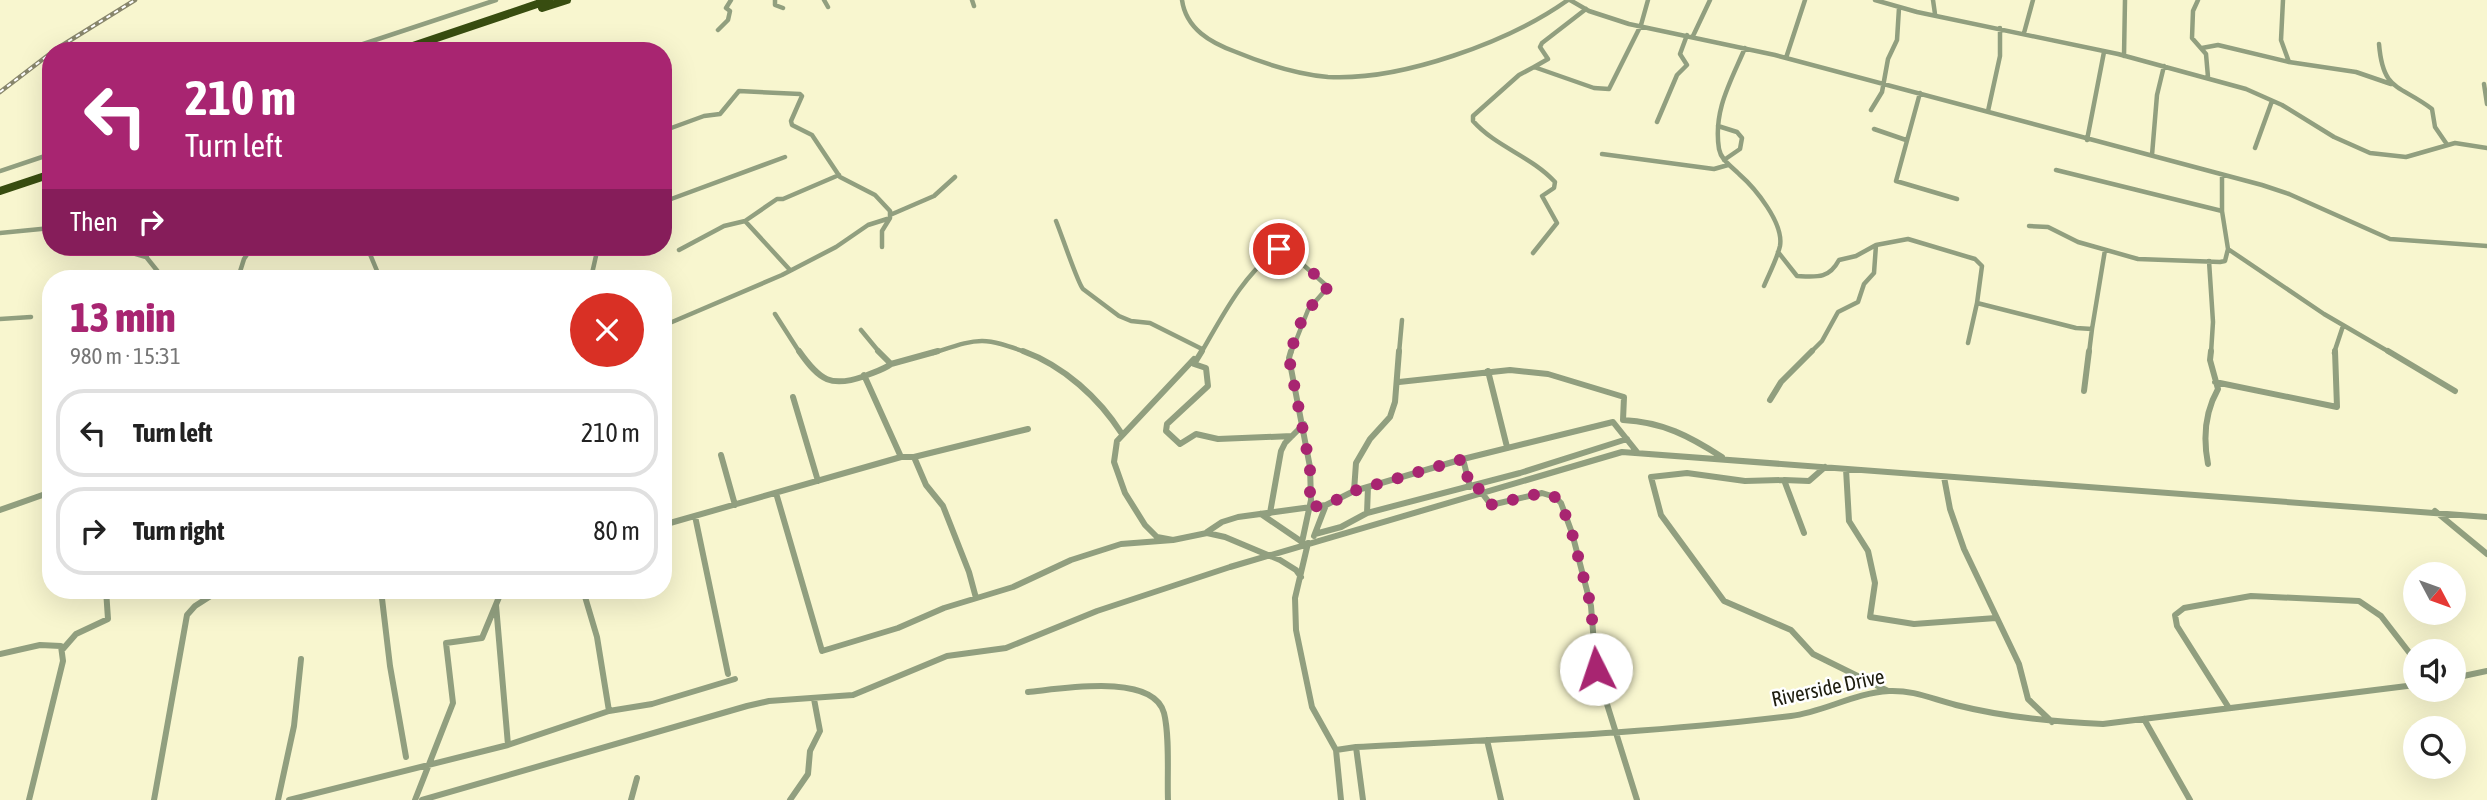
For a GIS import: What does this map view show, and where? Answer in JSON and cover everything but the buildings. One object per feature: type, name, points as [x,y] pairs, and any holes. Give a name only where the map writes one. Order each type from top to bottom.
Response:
[{"type":"highway","points":[[425,42],[549,0]]},
{"type":"highway","points":[[443,42],[567,0]]},
{"type":"highway","points":[[0,185],[42,171]]},
{"type":"highway","points":[[0,191],[42,177]]},
{"type":"street","points":[[369,42],[496,0]]},
{"type":"street","points":[[718,30],[728,20],[730,11],[726,8],[732,0]]},
{"type":"street","points":[[775,0],[775,5],[783,8]]},
{"type":"street","points":[[824,0],[828,7]]},
{"type":"street","points":[[1182,0],[1182,12],[1187,20],[1215,44],[1271,64],[1338,77],[1390,70],[1488,45],[1535,23],[1569,0],[1629,24],[1786,58],[2289,194],[2396,240],[2487,246]]},
{"type":"street","points":[[1534,67],[1594,88],[1608,89],[1641,25],[1648,0]]},
{"type":"street","points":[[1657,122],[1677,75],[1687,65],[1680,52],[1710,0]]},
{"type":"street","points":[[1786,58],[1805,0]]},
{"type":"street","points":[[1875,0],[1899,8],[2024,33],[2208,77],[2273,101],[2332,135],[2375,154],[2406,158],[2430,152],[2446,143],[2487,148]]},
{"type":"street","points":[[1933,0],[1935,14]]},
{"type":"street","points":[[2024,33],[2033,0]]},
{"type":"street","points":[[2124,56],[2126,48],[2123,22],[2126,0]]},
{"type":"street","points":[[2197,0],[2193,11],[2192,38],[2202,48],[2208,61],[2208,77]]},
{"type":"street","points":[[2283,0],[2278,25],[2284,54],[2289,62]]},
{"type":"street","points":[[1871,110],[1880,97],[1888,59],[1899,30],[1899,8]]},
{"type":"street","points":[[1533,253],[1557,223],[1542,196],[1554,188],[1555,182],[1543,169],[1502,147],[1477,126],[1473,118],[1507,86],[1548,60],[1540,47],[1542,43],[1586,9]]},
{"type":"street","points":[[1988,111],[2000,56],[2000,28]]},
{"type":"street","points":[[2379,44],[2381,74],[2432,109],[2435,127],[2446,143]]},
{"type":"street","points":[[2202,48],[2218,45],[2289,62],[2356,72],[2391,83]]},
{"type":"street","points":[[1745,48],[1717,116],[1719,148],[1724,160],[1754,185],[1780,235],[1778,252],[1764,286]]},
{"type":"street","points":[[2087,140],[2104,52]]},
{"type":"street","points":[[2152,155],[2157,96],[2164,66]]},
{"type":"street","points":[[2484,84],[2487,104]]},
{"type":"street","points":[[672,128],[704,116],[720,114],[739,91],[800,94],[802,96],[791,121],[792,125],[812,135],[839,175],[875,195],[886,205],[890,216]]},
{"type":"street","points":[[1920,93],[1896,181],[1958,199]]},
{"type":"street","points":[[2255,148],[2261,136],[2267,109],[2273,101]]},
{"type":"street","points":[[1719,126],[1737,132],[1742,138],[1740,149],[1724,160]]},
{"type":"street","points":[[1874,129],[1906,141]]},
{"type":"street","points":[[1602,154],[1714,169],[1720,169],[1726,164],[1731,166]]},
{"type":"street","points":[[0,171],[42,157]]},
{"type":"street","points":[[672,199],[785,157]]},
{"type":"street","points":[[2056,170],[2222,211]]},
{"type":"street","points":[[678,250],[724,226],[745,221],[777,199],[783,199],[839,175]]},
{"type":"street","points":[[2029,226],[2048,227],[2072,239],[2105,250],[2152,261],[2225,261],[2228,249],[2222,211],[2222,175]]},
{"type":"street","points":[[672,322],[790,270],[836,247],[868,225],[932,198],[947,188],[955,177]]},
{"type":"street","points":[[882,247],[884,222],[890,216]]},
{"type":"street","points":[[745,221],[790,270]]},
{"type":"street","points":[[1056,221],[1073,261],[1078,284],[1083,289],[1119,316],[1131,321],[1150,323],[1202,351]]},
{"type":"street","points":[[0,233],[42,229]]},
{"type":"street","points":[[1778,252],[1797,276],[1818,277],[1833,271],[1839,260],[1865,252],[1876,245],[1908,239],[1975,260],[1982,266],[1968,342]]},
{"type":"street","points":[[1770,400],[1781,382],[1822,341],[1838,312],[1856,305],[1864,284],[1874,273],[1876,245]]},
{"type":"street","points":[[1292,436],[1218,439],[1196,434],[1180,444],[1166,431],[1167,424],[1208,386],[1206,368],[1194,364],[1260,266],[1278,249],[1290,253],[1328,287],[1308,310],[1289,352],[1289,369],[1304,424],[1311,477],[1310,507],[1294,611],[1305,682],[1312,707],[1336,750],[1341,800]]},
{"type":"street","points":[[2228,249],[2343,326],[2455,391]]},
{"type":"street","points":[[2084,391],[2105,250]]},
{"type":"street","points":[[142,256],[157,270]]},
{"type":"street","points":[[2208,464],[2205,450],[2212,398],[2217,389],[2210,360],[2213,322],[2209,261]]},
{"type":"street","points":[[1977,303],[2076,328],[2092,329]]},
{"type":"street","points":[[775,314],[805,360],[824,381],[837,384],[891,364],[973,340],[991,340],[1039,357],[1061,369],[1110,415],[1122,434]]},
{"type":"street","points":[[0,319],[31,317]]},
{"type":"street","points":[[1354,491],[1356,463],[1370,439],[1390,417],[1399,382],[1402,320]]},
{"type":"street","points":[[2215,382],[2337,407],[2333,358],[2343,326]]},
{"type":"street","points":[[861,330],[891,364]]},
{"type":"street","points":[[1173,540],[1152,533],[1125,493],[1114,462],[1116,441],[1202,351]]},
{"type":"street","points":[[1399,382],[1488,371],[1539,372],[1624,397],[1623,420],[1645,420],[1685,432],[1725,458]]},
{"type":"street","points":[[1488,371],[1507,447]]},
{"type":"street","points":[[864,375],[885,416],[901,457]]},
{"type":"street","points":[[793,397],[818,481]]},
{"type":"street","points":[[776,493],[822,651],[898,628],[1013,587],[1049,568],[1121,544],[1173,540],[1207,533],[1228,520],[1326,505],[1354,491],[1507,447],[1563,436],[1613,422],[1637,452]]},
{"type":"street","points":[[1270,513],[1281,451],[1304,424]]},
{"type":"street","points":[[672,522],[901,457],[914,457],[1028,429]]},
{"type":"street","points":[[1305,543],[1315,534],[1341,527],[1367,513],[1473,486],[1627,439]]},
{"type":"street","points":[[422,800],[747,706],[786,699],[853,695],[947,656],[1006,648],[1097,611],[1305,543],[1616,453],[1725,458],[2487,517]]},
{"type":"street","points":[[721,455],[735,505]]},
{"type":"street","points":[[914,457],[926,485],[947,516],[976,598]]},
{"type":"street","points":[[1463,459],[1473,486],[1492,505],[1542,493],[1555,497],[1561,503],[1572,533],[1591,606],[1596,669],[1637,800]]},
{"type":"street","points":[[1825,467],[1809,481],[1743,481],[1706,473],[1651,477],[1661,515],[1724,601],[1791,630],[1813,654],[1888,691]]},
{"type":"street","points":[[1846,469],[1849,521],[1868,551],[1875,583],[1870,617],[1922,623],[1963,623],[1996,618]]},
{"type":"street","points":[[1944,477],[1950,509],[1964,550],[2019,664],[2028,699],[2052,722]]},
{"type":"street","points":[[1784,480],[1804,533]]},
{"type":"street","points":[[1367,513],[1368,487]]},
{"type":"street","points":[[0,510],[42,495]]},
{"type":"street","points":[[1315,534],[1326,505]]},
{"type":"street","points":[[2435,511],[2487,554]]},
{"type":"street","points":[[1261,514],[1305,543]]},
{"type":"street","points":[[289,800],[508,745],[609,711],[652,704],[732,676],[695,516]]},
{"type":"street","points":[[1207,533],[1225,537],[1268,555],[1296,570],[1301,577]]},
{"type":"street","points":[[2229,708],[2177,626],[2175,615],[2184,608],[2251,596],[2359,601],[2381,616],[2403,644]]},
{"type":"street","points":[[62,650],[66,641],[79,630],[108,619],[107,599]]},
{"type":"street","points":[[154,800],[187,615],[206,599]]},
{"type":"street","points":[[382,599],[390,666],[406,757]]},
{"type":"street","points":[[415,800],[453,702],[446,643],[482,638],[498,599]]},
{"type":"street","points":[[586,599],[597,637],[609,711]]},
{"type":"street","points":[[496,603],[508,745]]},
{"type":"street","points":[[0,654],[21,652],[55,643],[61,646],[62,650],[63,660],[29,800]]},
{"type":"street","points":[[278,800],[294,726],[301,659]]},
{"type":"street","points":[[2466,675],[2487,671]]},
{"type":"street","name":"Riverside Drive","points":[[1336,750],[1616,732],[1795,716],[1856,696],[1888,691],[1918,692],[1956,705],[2052,722],[2103,724],[2403,686]]},
{"type":"street","points":[[1028,692],[1122,688],[1153,695],[1164,714],[1168,800]]},
{"type":"street","points":[[790,800],[808,774],[810,751],[820,731],[814,699]]},
{"type":"street","points":[[2144,719],[2190,800]]},
{"type":"street","points":[[1487,740],[1501,800]]},
{"type":"street","points":[[1356,747],[1363,800]]},
{"type":"street","points":[[631,800],[637,778]]},
{"type":"railway","points":[[67,42],[135,0]]},
{"type":"railway","points":[[0,92],[42,60]]},
{"type":"route","points":[[1279,249],[1298,259],[1328,287],[1308,310],[1289,352],[1289,369],[1301,409],[1310,467],[1310,507],[1326,505],[1354,491],[1463,459],[1470,487],[1476,485],[1490,505],[1533,493],[1555,497],[1561,503],[1572,533],[1591,606],[1596,669]]}]
